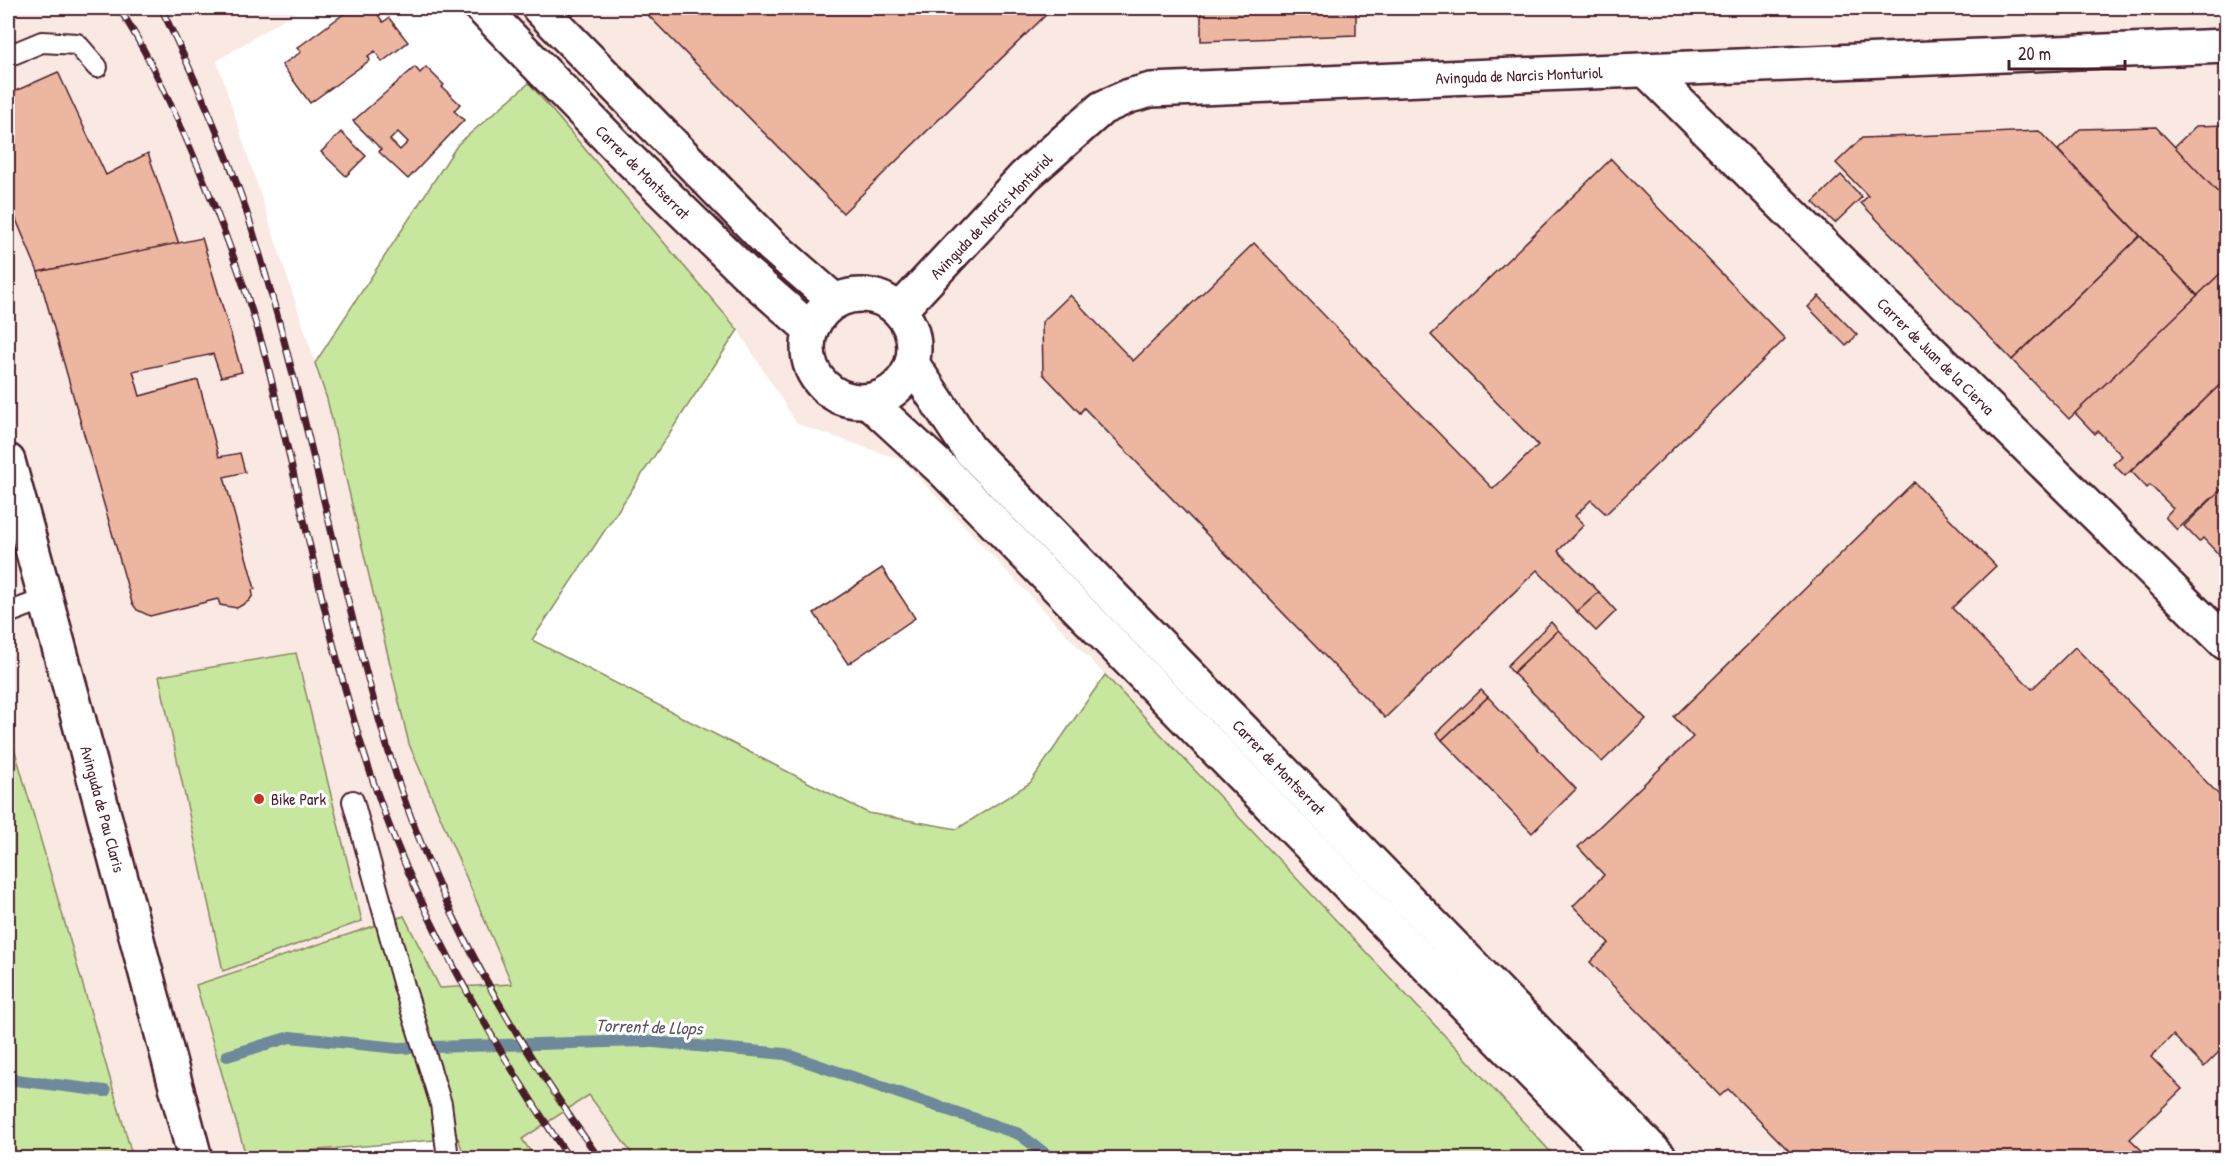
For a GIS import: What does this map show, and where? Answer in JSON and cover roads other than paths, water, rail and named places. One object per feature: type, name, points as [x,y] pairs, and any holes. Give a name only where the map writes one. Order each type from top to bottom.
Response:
[{"type":"street","name":"Carrer de Montserrat","points":[[482,8],[621,151],[747,274],[810,330]]},
{"type":"street","points":[[539,8],[771,245],[835,301]]},
{"type":"street","name":"Avinguda de Narcis Monturiol","points":[[900,310],[1025,176],[1102,108],[1129,96],[1152,90],[2226,46]]},
{"type":"street","name":"Carrer de Juan de la Cierva","points":[[1646,70],[2226,643]]},
{"type":"street","points":[[852,295],[869,295],[885,300],[900,310],[910,326],[915,345],[913,365],[904,381],[891,393],[869,402],[844,400],[823,387],[810,367],[806,348],[810,330],[820,313],[835,301],[852,295]]},
{"type":"street","name":"Carrer de Montserrat","points":[[913,365],[969,449],[1660,1158]]},
{"type":"street","name":"Carrer de Montserrat","points":[[869,402],[944,471],[1616,1158]]},
{"type":"street","name":"Avinguda de Pau Claris","points":[[8,461],[195,1158]]},
{"type":"lane","points":[[8,56],[42,42],[77,44],[97,67]]},
{"type":"lane","points":[[8,613],[45,599]]},
{"type":"lane","points":[[353,801],[404,986],[441,1104],[448,1158]]},
{"type":"waterway","name":"Torrent de Llops","points":[[227,1056],[290,1037],[398,1048],[643,1041],[785,1054],[1019,1134],[1051,1158]]},
{"type":"waterway","name":"Torrent de Llops","points":[[8,1079],[105,1091]]},
{"type":"railway","points":[[119,8],[146,54],[185,136],[243,284],[271,377],[342,678],[384,812],[422,903],[466,991],[516,1076],[569,1158]]},
{"type":"railway","points":[[161,8],[217,132],[252,229],[296,388],[367,677],[406,804],[444,898],[490,988],[542,1074],[599,1158]]},
{"type":"place","name":"Bike Park","points":[[259,799]]}]
